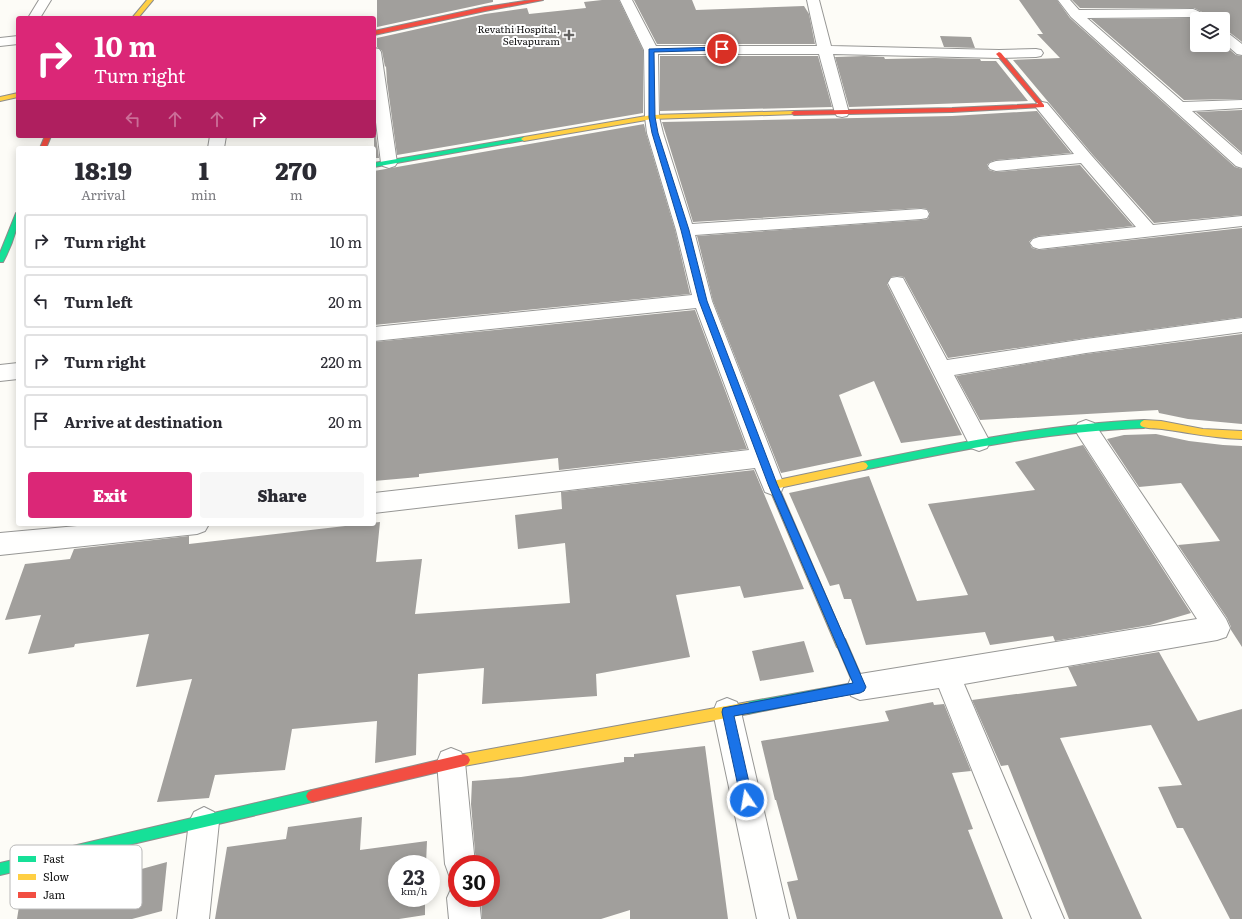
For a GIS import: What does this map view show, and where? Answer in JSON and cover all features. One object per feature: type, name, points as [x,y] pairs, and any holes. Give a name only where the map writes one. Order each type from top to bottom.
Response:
[{"type":"street","points":[[35,16],[45,0]]},
{"type":"street","points":[[137,16],[150,0]]},
{"type":"street","points":[[485,9],[514,0]]},
{"type":"street","points":[[376,33],[485,9],[540,0]]},
{"type":"street","points":[[626,0],[651,50],[652,117],[655,133],[685,230],[703,301],[762,458],[860,687]]},
{"type":"street","points":[[813,0],[824,50],[842,113]]},
{"type":"street","points":[[1064,0],[1075,14],[1242,163]]},
{"type":"street","points":[[1075,14],[1190,13]]},
{"type":"street","points":[[0,42],[16,40]]},
{"type":"street","points":[[1230,42],[1242,51]]},
{"type":"street","points":[[651,50],[824,50],[999,54],[1036,53]]},
{"type":"street","points":[[999,54],[1085,158],[1149,231]]},
{"type":"street","points":[[376,67],[389,163]]},
{"type":"street","points":[[0,99],[16,95]]},
{"type":"street","points":[[1180,107],[1242,104]]},
{"type":"street","points":[[376,165],[652,117],[952,110],[1042,106]]},
{"type":"street","points":[[996,166],[1085,158]]},
{"type":"street","points":[[685,230],[921,214]]},
{"type":"street","points":[[0,260],[5,251],[16,221]]},
{"type":"street","points":[[1039,243],[1242,221]]},
{"type":"street","points":[[897,283],[979,442]]},
{"type":"street","points":[[376,334],[703,301]]},
{"type":"street","points":[[941,369],[1086,346],[1242,325]]},
{"type":"street","points":[[0,373],[16,371]]},
{"type":"street","points":[[773,484],[979,442],[1115,425],[1156,423],[1189,432],[1242,435]]},
{"type":"street","points":[[104,845],[451,762],[860,687],[1217,628],[1086,429]]},
{"type":"street","points":[[376,504],[762,458]]},
{"type":"street","points":[[0,544],[179,526]]},
{"type":"street","points":[[946,674],[1048,919]]},
{"type":"street","points":[[727,712],[773,919]]},
{"type":"street","points":[[451,762],[459,855]]},
{"type":"street","points":[[193,919],[204,822]]},
{"type":"street","points":[[0,869],[10,867]]},
{"type":"street","points":[[464,907],[465,919]]},
{"type":"building","points":[[377,0],[493,0],[493,2],[377,27]]},
{"type":"building","points":[[619,0],[643,50],[643,113],[397,155],[386,66],[385,67],[382,51],[377,47],[377,38],[485,14],[527,8],[529,14],[586,8],[584,2]]},
{"type":"building","points":[[634,0],[692,0],[696,10],[804,6],[809,14],[815,44],[657,44]]},
{"type":"building","points":[[1019,0],[1057,0],[1070,18],[1235,167],[1242,169],[1242,215],[1154,223],[1092,154],[1013,60],[1060,58],[1037,34],[1043,34]]},
{"type":"building","points":[[1072,0],[1242,0],[1242,42],[1230,33],[1230,12],[1202,12],[1194,8],[1080,8]]},
{"type":"building","points":[[1190,18],[1190,52],[1230,52],[1230,50],[1236,55],[1242,56],[1242,99],[1184,100],[1091,19]]},
{"type":"building","points":[[940,36],[971,37],[975,48],[944,47]]},
{"type":"building","points":[[660,56],[818,56],[832,107],[660,111]]},
{"type":"building","points":[[835,57],[884,57],[885,59],[935,58],[980,59],[981,61],[996,61],[1028,101],[849,107]]},
{"type":"building","points":[[1242,110],[1242,153],[1196,112]]},
{"type":"building","points":[[1037,111],[1071,153],[996,160],[987,165],[989,170],[996,172],[1080,165],[1133,226],[1039,236],[1033,238],[1029,242],[1032,248],[1039,250],[1242,228],[1242,317],[948,358],[904,277],[891,277],[887,284],[962,435],[901,443],[874,381],[839,395],[862,456],[781,473],[713,301],[697,236],[921,220],[928,219],[930,213],[927,209],[921,208],[693,222],[662,122],[952,116]]},
{"type":"building","points":[[644,124],[675,230],[690,294],[376,325],[376,171]]},
{"type":"building","points":[[376,136],[379,158],[376,158],[376,146],[374,146],[374,138],[376,138]]},
{"type":"building","points":[[695,310],[747,449],[559,470],[558,458],[419,474],[419,477],[376,481],[376,342]]},
{"type":"building","points":[[1242,334],[1242,424],[1188,419],[1159,413],[1158,410],[980,420],[956,376],[1086,354]]},
{"type":"building","points":[[1156,434],[1189,441],[1242,446],[1242,647],[1231,630],[1227,618],[1178,545],[1220,541],[1181,483],[1139,487],[1107,439],[1124,435]]},
{"type":"building","points":[[1083,445],[1191,613],[1150,625],[1055,641],[1053,636],[990,645],[985,632],[866,645],[851,599],[844,599],[839,584],[830,586],[789,493],[869,476],[917,601],[968,595],[928,504],[1035,490],[1015,462]]},
{"type":"building","points":[[754,470],[804,589],[744,598],[740,586],[676,595],[690,657],[596,674],[597,696],[482,704],[484,668],[418,674],[416,755],[375,763],[377,721],[292,729],[285,770],[215,775],[209,798],[157,802],[192,679],[136,687],[149,634],[75,644],[74,647],[28,654],[41,615],[5,620],[25,564],[70,559],[74,549],[189,536],[189,544],[345,526],[376,526],[376,522],[380,522],[376,562],[422,559],[415,614],[570,603],[565,543],[518,549],[515,515],[562,509],[561,492]]},
{"type":"building","points":[[804,641],[814,672],[760,681],[752,651]]},
{"type":"building","points":[[1159,652],[1198,721],[1242,709],[1242,919],[1230,919],[1183,828],[1177,828],[1158,787],[1182,785],[1151,725],[1060,738],[1142,919],[1069,919],[1008,765],[1001,766],[972,700],[1077,686],[1068,667]]},
{"type":"building","points":[[933,702],[934,705],[944,704],[971,771],[952,773],[973,829],[968,830],[1003,919],[797,919],[787,882],[798,880],[775,800],[761,741],[889,721],[885,711]]},
{"type":"building","points":[[705,746],[728,919],[630,919],[630,910],[601,919],[482,919],[481,907],[500,907],[500,855],[475,855],[471,804],[472,781],[521,777],[624,762],[624,757],[634,757],[634,754]]},
{"type":"building","points":[[362,817],[360,850],[427,841],[426,855],[388,855],[388,907],[425,907],[425,915],[399,919],[215,919],[227,847],[286,839],[288,827]]},
{"type":"building","points":[[167,862],[162,911],[132,919],[17,919],[19,909],[142,909],[142,869]]},
{"type":"traffic: fast","points":[[376,165],[524,139]]},
{"type":"traffic: fast","points":[[0,260],[5,251],[16,221]]},
{"type":"traffic: fast","points":[[863,466],[979,442],[1115,425],[1144,424]]},
{"type":"traffic: fast","points":[[748,708],[860,687],[841,643]]},
{"type":"traffic: fast","points":[[103,845],[312,796]]},
{"type":"traffic: fast","points":[[0,869],[10,867]]},
{"type":"traffic: slow","points":[[137,16],[150,0]]},
{"type":"traffic: slow","points":[[0,99],[16,95]]},
{"type":"traffic: slow","points":[[524,139],[652,117],[794,113]]},
{"type":"traffic: slow","points":[[1144,424],[1161,425],[1203,433],[1242,435]]},
{"type":"traffic: slow","points":[[841,643],[773,485],[863,466]]},
{"type":"traffic: slow","points":[[464,760],[748,708]]},
{"type":"traffic: jam","points":[[376,33],[485,9],[540,0]]},
{"type":"traffic: jam","points":[[794,113],[952,110],[1042,106],[999,54]]},
{"type":"traffic: jam","points":[[44,146],[47,138]]},
{"type":"traffic: jam","points":[[312,796],[464,760]]},
{"type":"place","name":"Revathi Hospital, Selvapuram","points":[[569,35]]},
{"type":"route","points":[[722,49],[651,50],[652,117],[655,133],[685,230],[703,301],[773,484],[860,687],[727,712],[747,800]]}]
